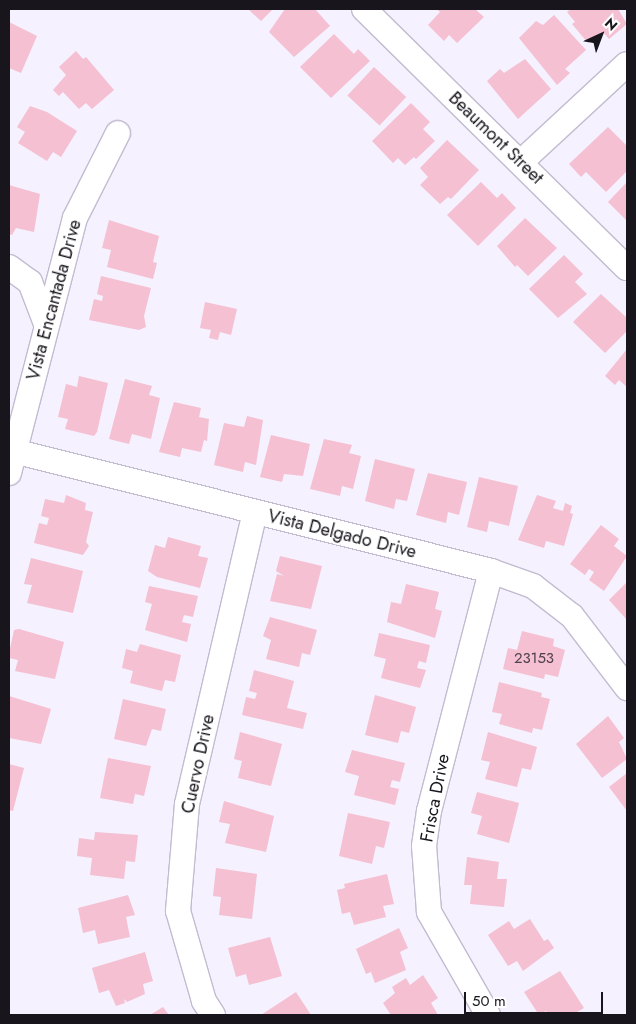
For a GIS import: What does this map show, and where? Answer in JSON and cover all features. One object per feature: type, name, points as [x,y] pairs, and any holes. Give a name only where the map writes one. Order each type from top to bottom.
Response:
[{"type":"street","name":"Beaumont Street","points":[[370,11],[627,268]]},
{"type":"street","points":[[521,162],[627,64]]},
{"type":"street","name":"Vista Encantada Drive","points":[[12,462],[46,324],[75,218],[118,134]]},
{"type":"street","points":[[9,267],[30,282],[46,324]]},
{"type":"street","name":"Vista Delgado Drive","points":[[12,462],[256,512],[490,571],[533,586],[572,616],[627,688]]},
{"type":"street","name":"Cuervo Drive","points":[[213,1015],[204,1001],[178,911],[187,804],[256,512]]},
{"type":"street","name":"Frisca Drive","points":[[488,1015],[429,912],[424,846],[429,811],[490,571]]},
{"type":"building","points":[[248,9],[273,9],[261,21]]},
{"type":"building","points":[[285,9],[315,9],[330,26],[294,57],[269,32]]},
{"type":"building","points":[[437,9],[475,9],[484,17],[457,43],[449,35],[444,41],[428,25],[440,12]]},
{"type":"building","points":[[571,9],[618,9],[627,24],[609,39],[603,32],[588,43],[572,24],[575,22],[567,12]]},
{"type":"building","points":[[554,15],[586,50],[565,69],[570,73],[557,85],[519,38],[536,21],[543,25]]},
{"type":"building","points":[[9,22],[37,36],[21,73],[9,68]]},
{"type":"building","points":[[334,34],[354,54],[358,49],[370,61],[331,98],[300,67]]},
{"type":"building","points":[[76,51],[83,59],[86,57],[114,90],[92,109],[86,103],[79,109],[63,92],[59,96],[53,90],[66,75],[59,67]]},
{"type":"building","points":[[525,59],[551,89],[518,119],[487,81],[500,69],[504,73]]},
{"type":"building","points":[[374,67],[406,97],[380,126],[347,96]]},
{"type":"building","points":[[411,103],[430,122],[423,129],[435,141],[416,159],[414,157],[405,165],[398,158],[393,163],[372,141]]},
{"type":"building","points":[[30,106],[47,112],[77,131],[61,157],[53,152],[47,161],[18,143],[25,132],[17,127]]},
{"type":"building","points":[[608,127],[627,146],[627,171],[606,192],[586,172],[581,177],[569,164]]},
{"type":"building","points":[[447,140],[479,170],[451,199],[448,197],[440,204],[420,185],[428,177],[420,168]]},
{"type":"building","points":[[481,182],[497,198],[502,193],[516,208],[478,246],[447,215]]},
{"type":"building","points":[[627,182],[627,221],[608,202]]},
{"type":"building","points":[[9,185],[40,194],[34,232],[16,228],[12,235],[9,234]]},
{"type":"building","points":[[525,218],[557,248],[528,276],[517,265],[515,267],[497,246]]},
{"type":"building","points":[[109,220],[159,236],[153,262],[157,263],[153,279],[107,267],[111,250],[102,248]]},
{"type":"building","points":[[564,255],[583,274],[575,282],[587,294],[558,318],[529,289]]},
{"type":"building","points":[[101,276],[151,288],[144,316],[146,327],[139,330],[89,320],[94,299],[102,301],[103,296],[97,294]]},
{"type":"building","points":[[601,294],[627,318],[627,331],[605,353],[573,322]]},
{"type":"building","points":[[205,302],[237,309],[231,335],[220,332],[218,340],[209,338],[211,330],[200,328]]},
{"type":"building","points":[[627,349],[627,387],[619,380],[615,385],[605,376]]},
{"type":"building","points":[[79,376],[108,383],[97,432],[94,436],[65,429],[68,419],[58,417],[66,384],[77,387]]},
{"type":"building","points":[[125,379],[152,386],[149,395],[160,398],[151,439],[132,434],[129,444],[109,439]]},
{"type":"building","points":[[174,402],[201,408],[199,417],[209,419],[207,441],[204,440],[201,452],[182,448],[180,457],[159,452]]},
{"type":"building","points":[[247,416],[263,420],[256,465],[245,462],[243,472],[214,465],[224,423],[244,427]]},
{"type":"building","points":[[271,435],[310,444],[303,476],[284,474],[282,482],[260,477]]},
{"type":"building","points":[[324,439],[352,445],[349,453],[361,456],[353,489],[342,486],[340,496],[310,489]]},
{"type":"building","points":[[375,459],[415,469],[407,501],[396,499],[394,509],[365,501]]},
{"type":"building","points":[[428,473],[467,482],[459,515],[448,512],[446,523],[416,515]]},
{"type":"building","points":[[479,477],[518,486],[509,526],[489,521],[487,532],[467,527]]},
{"type":"building","points":[[66,495],[86,503],[85,510],[93,512],[86,542],[89,546],[83,555],[34,543],[39,523],[47,525],[49,518],[41,516],[45,499],[64,503]]},
{"type":"building","points":[[537,495],[556,501],[553,508],[563,511],[565,503],[572,506],[570,513],[573,514],[564,546],[546,541],[544,548],[518,540]]},
{"type":"building","points":[[601,525],[619,539],[614,546],[627,556],[604,591],[589,580],[594,572],[589,569],[585,575],[570,564]]},
{"type":"building","points":[[168,537],[201,546],[198,556],[208,558],[200,588],[157,577],[148,571],[155,545],[165,548]]},
{"type":"building","points":[[280,556],[322,566],[311,609],[270,601],[277,574],[284,576],[276,571]]},
{"type":"building","points":[[31,558],[83,571],[73,613],[27,603],[32,585],[24,584]]},
{"type":"building","points":[[627,582],[627,620],[609,600]]},
{"type":"building","points":[[406,584],[439,592],[435,609],[442,611],[435,638],[387,622],[391,602],[401,604]]},
{"type":"building","points":[[149,586],[198,596],[193,617],[184,615],[182,622],[191,624],[187,642],[145,630],[152,604],[145,602]]},
{"type":"building","points":[[270,617],[317,630],[310,655],[302,653],[299,667],[266,659],[271,640],[263,636]]},
{"type":"building","points":[[19,629],[64,642],[55,679],[15,671],[18,660],[9,658],[9,653],[14,630]]},
{"type":"building","points":[[522,631],[554,639],[553,646],[565,650],[558,677],[545,674],[544,679],[503,669],[508,648],[517,650]]},
{"type":"building","points":[[379,633],[430,645],[426,663],[419,661],[417,668],[426,670],[420,688],[381,678],[386,659],[374,656]]},
{"type":"building","points":[[140,644],[181,655],[175,682],[165,680],[162,691],[130,683],[133,671],[122,668],[126,649],[137,652]]},
{"type":"building","points":[[254,670],[294,681],[287,708],[307,713],[303,729],[242,715],[246,697],[255,699],[257,693],[249,691]]},
{"type":"building","points":[[499,682],[542,693],[541,697],[550,699],[542,730],[533,728],[532,733],[499,724],[502,714],[492,712]]},
{"type":"building","points":[[375,695],[416,707],[409,733],[401,731],[398,743],[365,735]]},
{"type":"building","points":[[9,696],[51,709],[41,744],[9,738]]},
{"type":"building","points":[[123,699],[166,709],[161,731],[152,729],[146,746],[114,739]]},
{"type":"building","points":[[608,716],[624,738],[619,742],[627,759],[602,778],[576,744]]},
{"type":"building","points":[[240,732],[282,744],[271,786],[238,778],[242,761],[234,759]]},
{"type":"building","points":[[488,732],[537,747],[531,770],[522,768],[517,787],[485,779],[490,762],[481,760]]},
{"type":"building","points":[[352,750],[405,763],[400,782],[392,780],[390,787],[399,789],[395,805],[354,795],[359,776],[345,772]]},
{"type":"building","points":[[108,758],[151,766],[144,796],[135,794],[133,804],[100,798]]},
{"type":"building","points":[[9,764],[24,768],[13,811],[9,810]]},
{"type":"building","points":[[627,773],[627,811],[609,787]]},
{"type":"building","points":[[477,792],[519,803],[509,843],[477,834],[482,816],[471,813]]},
{"type":"building","points":[[224,801],[274,816],[266,852],[225,843],[230,824],[219,822]]},
{"type":"building","points":[[348,813],[390,822],[384,848],[376,846],[372,864],[339,856]]},
{"type":"building","points":[[95,832],[138,835],[135,862],[126,861],[124,879],[90,875],[92,858],[77,856],[79,838],[94,840]]},
{"type":"building","points":[[467,857],[499,862],[497,879],[507,879],[504,907],[470,904],[472,885],[464,885]]},
{"type":"building","points":[[216,868],[257,874],[252,919],[219,915],[221,897],[213,896]]},
{"type":"building","points":[[387,874],[394,904],[383,906],[386,917],[354,925],[350,912],[342,914],[337,890],[345,888],[344,884]]},
{"type":"building","points":[[128,895],[135,915],[126,917],[130,937],[98,944],[95,930],[83,933],[78,908]]},
{"type":"building","points":[[530,919],[544,941],[548,939],[554,948],[523,971],[517,961],[508,966],[488,935],[509,921],[514,929]]},
{"type":"building","points":[[399,928],[408,948],[400,952],[406,970],[375,983],[371,972],[366,974],[356,949]]},
{"type":"building","points":[[270,937],[282,976],[249,985],[246,974],[236,977],[228,948]]},
{"type":"building","points":[[145,952],[153,981],[143,984],[145,994],[127,1002],[124,999],[125,1003],[116,1006],[109,990],[99,993],[92,968]]},
{"type":"building","points":[[560,971],[584,1008],[572,1015],[549,1015],[546,1011],[539,1015],[524,992]]},
{"type":"building","points":[[423,975],[438,998],[431,1003],[438,1015],[391,1015],[383,1003],[395,993],[392,987],[406,978],[410,985]]},
{"type":"building","points":[[296,992],[311,1015],[261,1015]]},
{"type":"building","points":[[163,1007],[169,1015],[150,1015]]}]
